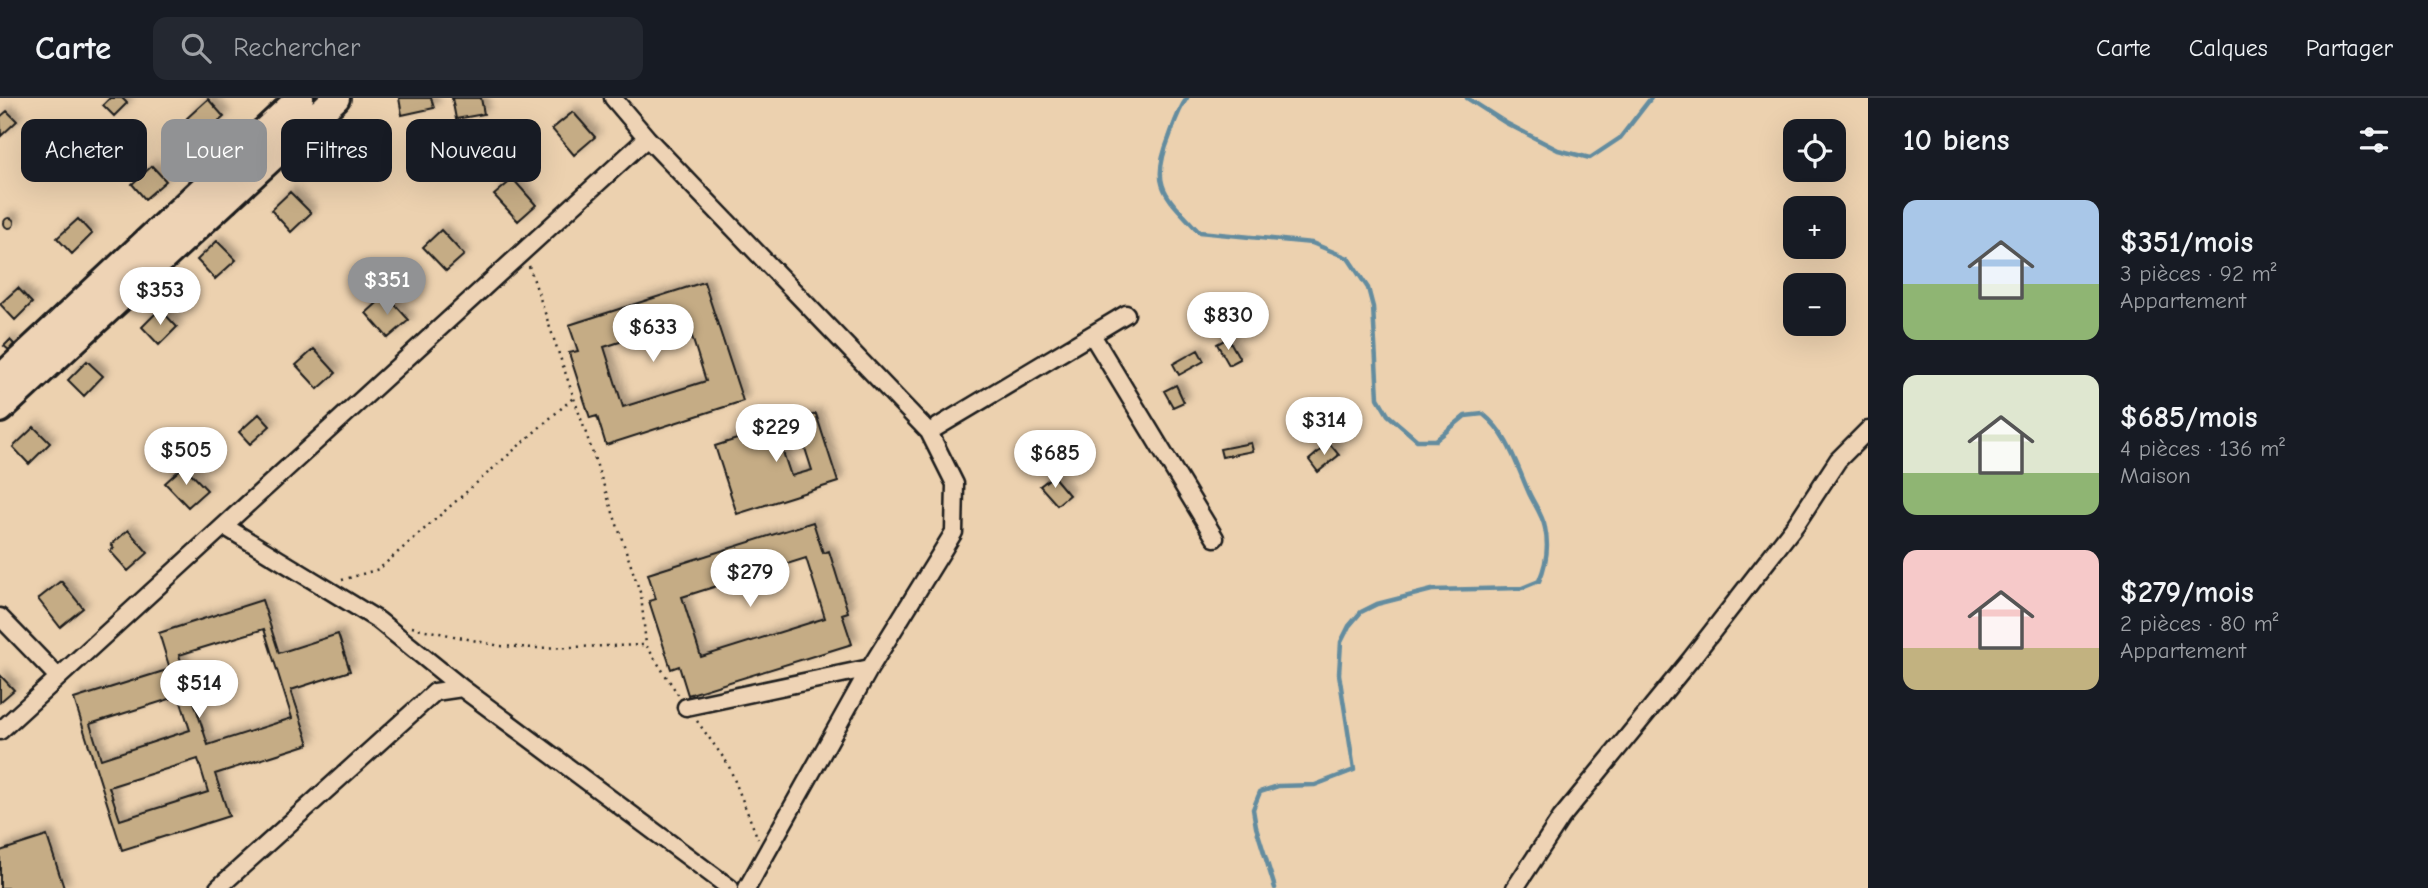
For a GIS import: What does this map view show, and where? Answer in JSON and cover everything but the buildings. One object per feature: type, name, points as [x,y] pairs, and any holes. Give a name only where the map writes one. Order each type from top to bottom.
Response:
[{"type":"main road","points":[[0,379],[300,98]]},
{"type":"main road","points":[[0,409],[336,98]]},
{"type":"street","points":[[613,98],[647,138],[929,432],[955,484],[954,532],[870,668],[747,888]]},
{"type":"street","points":[[0,730],[647,138]]},
{"type":"street","points":[[929,432],[1126,314]]},
{"type":"street","points":[[1092,335],[1215,538]]},
{"type":"street","points":[[1515,888],[1561,818],[1691,659],[1788,534],[1838,460],[1868,430]]},
{"type":"street","points":[[224,526],[378,620],[462,688],[730,888]]},
{"type":"street","points":[[0,617],[58,677]]},
{"type":"street","points":[[687,707],[870,668]]},
{"type":"street","points":[[218,888],[435,692],[462,688]]},
{"type":"path","points":[[524,251],[641,594],[646,645],[727,764],[764,855]]},
{"type":"path","points":[[322,586],[379,569],[574,397]]},
{"type":"path","points":[[378,620],[500,646],[535,648],[646,645]]},
{"type":"waterway","points":[[1187,98],[1163,155],[1161,180],[1170,200],[1199,232],[1312,243],[1348,258],[1368,288],[1373,307],[1378,398],[1388,415],[1417,440],[1436,440],[1465,416],[1483,414],[1492,422],[1511,450],[1542,519],[1547,542],[1539,581],[1522,588],[1432,590],[1377,604],[1361,612],[1349,626],[1341,642],[1339,674],[1354,770],[1315,785],[1278,786],[1260,792],[1253,809],[1275,888]]},
{"type":"waterway","points":[[1467,98],[1506,123],[1558,150],[1590,158],[1620,138],[1651,98]]}]
